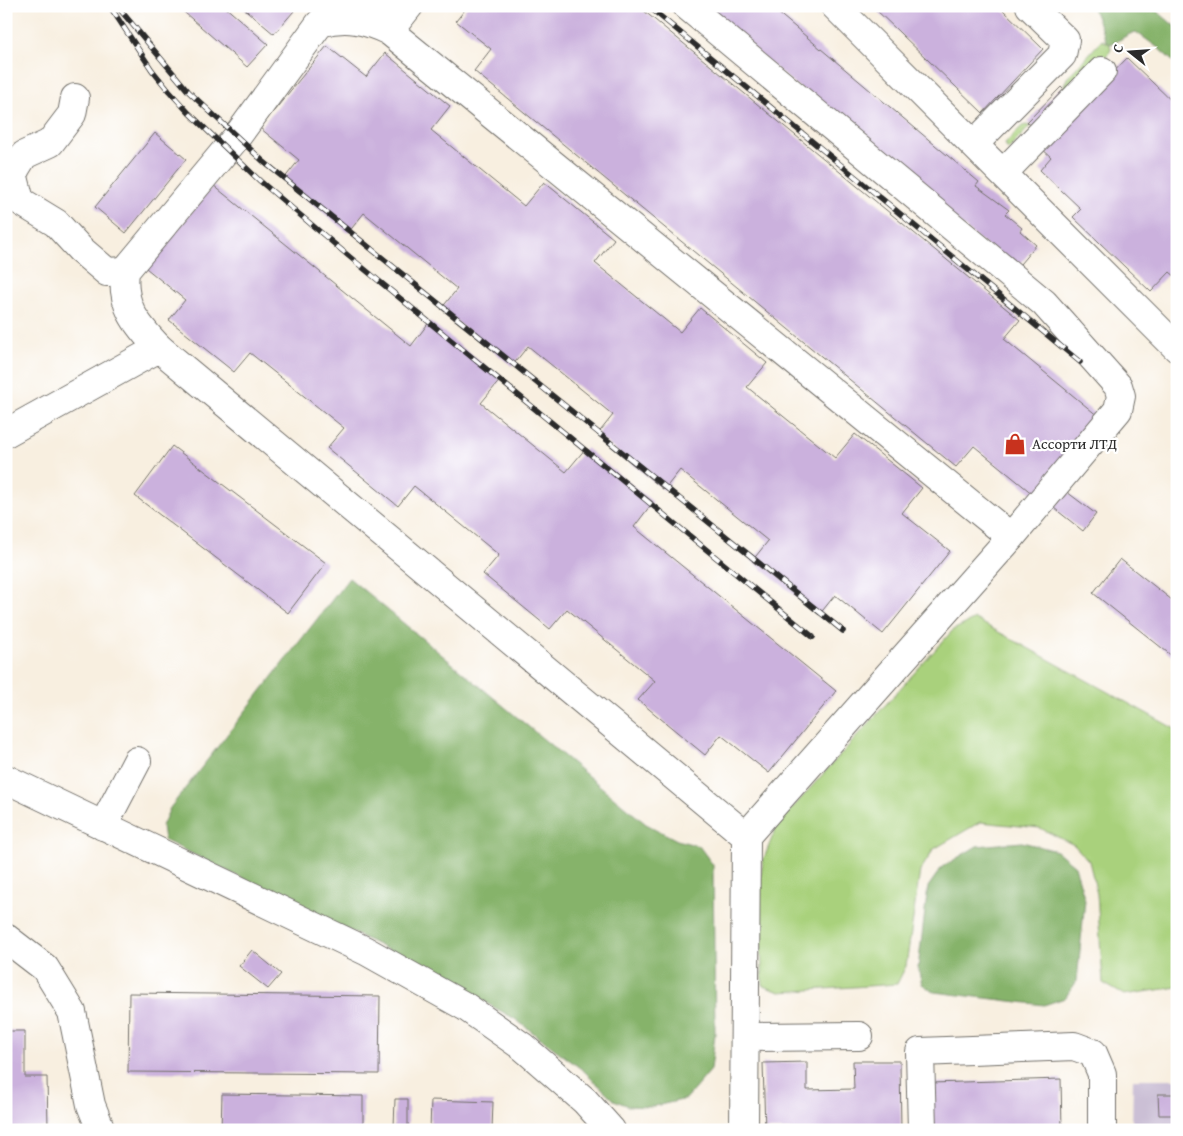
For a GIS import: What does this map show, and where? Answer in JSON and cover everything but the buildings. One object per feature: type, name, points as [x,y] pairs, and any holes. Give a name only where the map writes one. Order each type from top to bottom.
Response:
[{"type":"lane","points":[[389,31],[409,6]]},
{"type":"lane","points":[[687,6],[1044,303],[1118,386],[1121,396],[1118,410],[1012,537],[746,836],[744,1130]]},
{"type":"lane","points":[[834,6],[1177,348]]},
{"type":"lane","points":[[974,144],[1062,55],[1065,40],[1030,6]]},
{"type":"lane","points":[[746,836],[158,348],[137,325],[126,301],[123,287],[125,272],[236,138],[320,23],[337,18],[361,20],[389,31],[1012,537]]},
{"type":"lane","points":[[1003,173],[1102,71]]},
{"type":"lane","points":[[75,98],[72,114],[50,143],[24,155],[13,174],[20,201],[56,223],[80,249],[107,272],[125,272]]},
{"type":"lane","points":[[6,433],[158,348]]},
{"type":"lane","points":[[103,826],[137,761]]},
{"type":"lane","points":[[6,779],[366,951],[466,1007],[523,1047],[585,1102],[611,1130]]},
{"type":"lane","points":[[6,938],[45,968],[72,1012],[91,1106],[100,1130]]},
{"type":"lane","points":[[745,1037],[859,1036]]},
{"type":"lane","points":[[922,1130],[920,1052],[1074,1046],[1093,1053],[1102,1074],[1102,1130]]},
{"type":"shaded area","points":[[1133,1079],[1177,1079],[1177,1130],[1132,1130]]},
{"type":"green space","points":[[1092,6],[1151,6],[1177,28],[1177,65],[1136,32],[1110,44],[1106,41]]},
{"type":"green space","points":[[1102,40],[1110,44],[1111,49],[1109,53],[1067,90],[1064,86],[1067,78]]},
{"type":"green space","points":[[1022,126],[1030,126],[1008,150],[1005,144]]},
{"type":"green space","points":[[349,578],[646,824],[677,840],[699,846],[713,865],[715,1034],[711,1070],[686,1099],[651,1107],[628,1106],[614,1100],[584,1071],[515,1019],[415,963],[164,840],[162,826],[170,808]]},
{"type":"green space","points":[[975,619],[1177,730],[1177,987],[1124,995],[1103,983],[1097,894],[1089,861],[1074,845],[1040,828],[980,822],[934,849],[920,871],[906,966],[897,984],[780,992],[763,986],[758,895],[763,861],[777,825],[953,630]]},
{"type":"green space","points":[[1022,842],[1057,851],[1075,866],[1085,900],[1077,981],[1065,998],[1044,1005],[934,992],[922,984],[918,968],[928,887],[942,867],[977,846]]},
{"type":"railway","points":[[117,6],[189,92],[264,162],[843,631]]},
{"type":"railway","points":[[648,6],[1080,362]]},
{"type":"railway","points":[[111,8],[152,70],[169,91],[189,113],[260,181],[351,258],[813,637]]},
{"type":"place","name":"Ассорти ЛТД","points":[[1015,444]]}]
